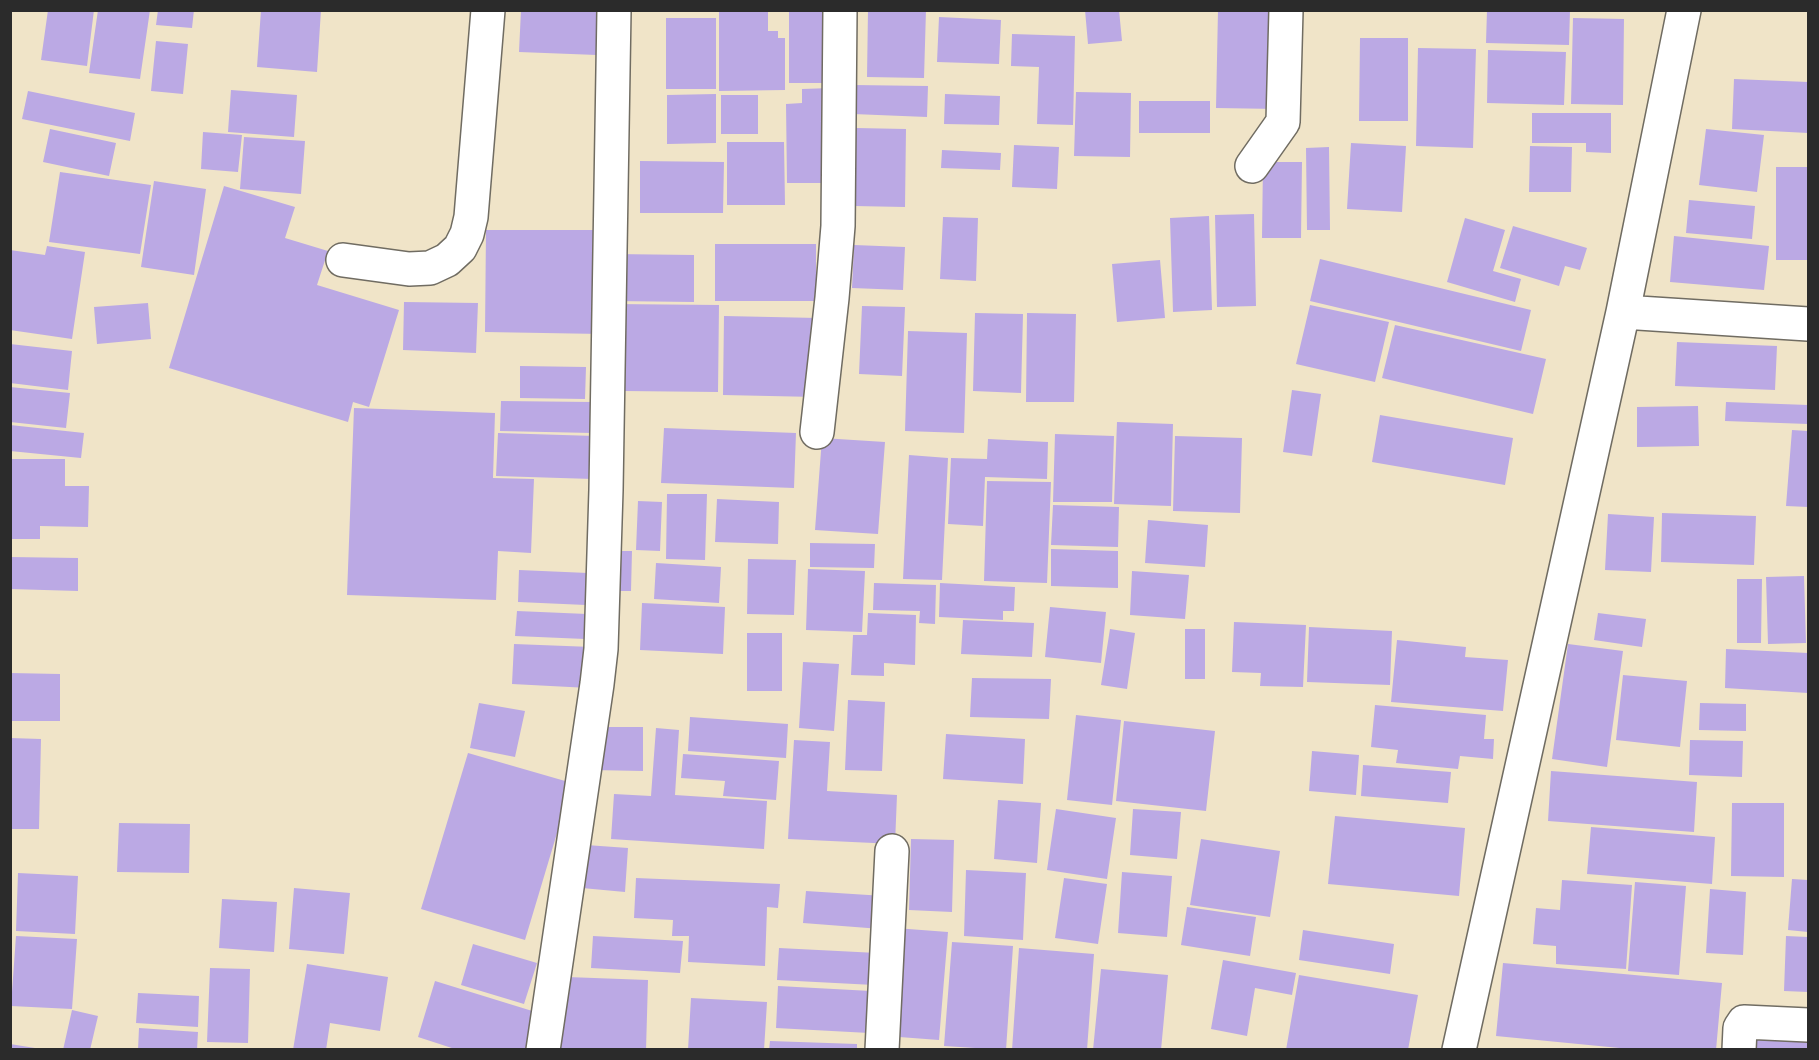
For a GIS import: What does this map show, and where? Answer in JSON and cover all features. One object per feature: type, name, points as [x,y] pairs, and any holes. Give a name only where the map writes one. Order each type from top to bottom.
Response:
[{"type":"street","points":[[343,260],[409,269],[430,268],[447,260],[460,248],[471,217],[488,10]]},
{"type":"street","points":[[543,1050],[601,649],[614,10]]},
{"type":"street","points":[[817,432],[832,298],[837,226],[840,10]]},
{"type":"street","points":[[1252,166],[1284,122],[1286,10]]},
{"type":"street","points":[[1459,1050],[1623,312],[1684,10]]},
{"type":"street","points":[[1623,312],[1809,324]]},
{"type":"street","points":[[882,1050],[892,852]]},
{"type":"street","points":[[1739,1050],[1740,1028],[1744,1022],[1809,1024]]},
{"type":"building","points":[[48,10],[94,10],[87,66],[41,60]]},
{"type":"building","points":[[98,10],[150,10],[140,79],[89,73]]},
{"type":"building","points":[[158,10],[194,10],[192,28],[156,25]]},
{"type":"building","points":[[261,10],[321,10],[317,72],[257,67]]},
{"type":"building","points":[[521,10],[598,10],[597,55],[519,52]]},
{"type":"building","points":[[719,10],[768,10],[768,31],[778,31],[778,38],[785,38],[785,90],[719,91]]},
{"type":"building","points":[[789,10],[828,10],[828,83],[789,83]]},
{"type":"building","points":[[868,10],[926,10],[924,78],[867,77]]},
{"type":"building","points":[[1085,10],[1119,10],[1122,41],[1088,44]]},
{"type":"building","points":[[1218,10],[1280,10],[1278,109],[1216,108]]},
{"type":"building","points":[[1487,10],[1570,10],[1569,45],[1486,43]]},
{"type":"building","points":[[939,17],[1001,20],[999,64],[937,62]]},
{"type":"building","points":[[666,18],[716,18],[716,89],[666,89]]},
{"type":"building","points":[[1573,18],[1624,19],[1623,105],[1571,104]]},
{"type":"building","points":[[1012,34],[1075,36],[1073,125],[1037,124],[1039,67],[1011,66]]},
{"type":"building","points":[[1360,38],[1408,38],[1408,121],[1359,121]]},
{"type":"building","points":[[156,41],[188,44],[183,94],[151,91]]},
{"type":"building","points":[[1418,48],[1476,49],[1473,148],[1416,146]]},
{"type":"building","points":[[1488,50],[1566,52],[1564,105],[1487,103]]},
{"type":"building","points":[[1734,79],[1808,82],[1808,133],[1732,129]]},
{"type":"building","points":[[854,85],[928,86],[927,117],[853,114]]},
{"type":"building","points":[[831,88],[832,183],[787,183],[786,104],[802,103],[802,89]]},
{"type":"building","points":[[231,90],[297,95],[294,137],[228,132]]},
{"type":"building","points":[[28,91],[135,113],[130,141],[22,119]]},
{"type":"building","points":[[1076,92],[1131,93],[1130,157],[1074,156]]},
{"type":"building","points":[[716,94],[716,143],[667,144],[667,95]]},
{"type":"building","points":[[945,94],[1000,96],[999,125],[944,124]]},
{"type":"building","points":[[721,95],[758,95],[758,134],[721,134]]},
{"type":"building","points":[[1139,101],[1210,101],[1210,133],[1139,133]]},
{"type":"building","points":[[1532,113],[1611,113],[1611,153],[1586,152],[1586,143],[1532,143]]},
{"type":"building","points":[[856,128],[906,129],[905,207],[854,206]]},
{"type":"building","points":[[50,129],[116,143],[109,176],[43,162]]},
{"type":"building","points":[[1706,129],[1764,135],[1757,192],[1699,185]]},
{"type":"building","points":[[203,132],[242,135],[238,172],[201,169]]},
{"type":"building","points":[[244,137],[305,141],[301,194],[240,189]]},
{"type":"building","points":[[727,142],[784,142],[785,205],[727,205]]},
{"type":"building","points":[[1351,143],[1406,146],[1402,212],[1347,209]]},
{"type":"building","points":[[1014,145],[1059,147],[1057,189],[1012,187]]},
{"type":"building","points":[[1530,146],[1572,147],[1571,192],[1529,192]]},
{"type":"building","points":[[1329,147],[1330,230],[1307,230],[1306,148]]},
{"type":"building","points":[[942,150],[1001,153],[1000,170],[941,168]]},
{"type":"building","points":[[640,161],[724,162],[723,213],[640,213]]},
{"type":"building","points":[[1263,162],[1302,162],[1301,238],[1262,238]]},
{"type":"building","points":[[1776,167],[1808,167],[1808,260],[1776,260]]},
{"type":"building","points":[[60,172],[151,185],[140,254],[49,242]]},
{"type":"building","points":[[154,181],[206,189],[194,275],[141,267]]},
{"type":"building","points":[[224,186],[295,207],[285,238],[328,251],[317,285],[399,310],[369,407],[353,402],[348,422],[169,368]]},
{"type":"building","points":[[1689,200],[1755,206],[1752,239],[1686,233]]},
{"type":"building","points":[[1254,214],[1256,306],[1217,307],[1215,215]]},
{"type":"building","points":[[1209,216],[1212,310],[1173,312],[1170,218]]},
{"type":"building","points":[[943,217],[978,218],[976,281],[940,279]]},
{"type":"building","points":[[1465,218],[1505,230],[1493,271],[1521,279],[1515,302],[1447,282]]},
{"type":"building","points":[[1513,226],[1587,248],[1580,270],[1565,266],[1559,286],[1500,268]]},
{"type":"building","points":[[486,230],[603,230],[602,334],[485,332]]},
{"type":"building","points":[[1674,236],[1769,246],[1764,290],[1670,282]]},
{"type":"building","points":[[715,244],[816,244],[816,301],[715,301]]},
{"type":"building","points":[[854,245],[905,247],[903,290],[852,288]]},
{"type":"building","points":[[47,246],[85,252],[72,339],[10,330],[10,250],[45,255]]},
{"type":"building","points":[[613,254],[694,255],[694,302],[613,301]]},
{"type":"building","points":[[1320,259],[1531,310],[1521,351],[1310,301]]},
{"type":"building","points":[[1160,260],[1165,318],[1117,322],[1112,264]]},
{"type":"building","points":[[404,302],[478,303],[476,353],[403,350]]},
{"type":"building","points":[[148,303],[151,339],[97,344],[94,307]]},
{"type":"building","points":[[613,304],[719,305],[718,392],[624,391]]},
{"type":"building","points":[[1310,305],[1389,322],[1375,382],[1296,364]]},
{"type":"building","points":[[862,306],[905,307],[902,376],[859,374]]},
{"type":"building","points":[[975,313],[1023,314],[1021,393],[973,391]]},
{"type":"building","points":[[1027,313],[1076,314],[1074,402],[1026,402]]},
{"type":"building","points":[[724,316],[818,318],[816,397],[723,395]]},
{"type":"building","points":[[1395,325],[1546,359],[1533,414],[1382,378]]},
{"type":"building","points":[[908,331],[967,333],[964,433],[905,431]]},
{"type":"building","points":[[1677,342],[1777,346],[1775,390],[1675,386]]},
{"type":"building","points":[[10,344],[72,351],[68,390],[10,383]]},
{"type":"building","points":[[520,366],[586,367],[585,399],[520,398]]},
{"type":"building","points":[[10,387],[70,393],[66,428],[10,422]]},
{"type":"building","points":[[1292,390],[1321,394],[1312,456],[1283,452]]},
{"type":"building","points":[[501,401],[592,402],[592,433],[500,431]]},
{"type":"building","points":[[1726,402],[1808,405],[1808,424],[1725,421]]},
{"type":"building","points":[[1698,406],[1699,446],[1637,447],[1637,407]]},
{"type":"building","points":[[354,408],[495,413],[493,478],[534,479],[531,553],[498,551],[496,600],[347,595]]},
{"type":"building","points":[[1380,415],[1513,438],[1505,485],[1372,462]]},
{"type":"building","points":[[1117,422],[1173,424],[1171,506],[1114,504]]},
{"type":"building","points":[[10,425],[84,433],[81,458],[10,451]]},
{"type":"building","points":[[664,428],[796,433],[794,488],[661,483]]},
{"type":"building","points":[[1792,430],[1808,431],[1808,507],[1786,506]]},
{"type":"building","points":[[498,433],[595,436],[593,479],[496,476]]},
{"type":"building","points":[[1055,434],[1114,436],[1112,502],[1053,502]]},
{"type":"building","points":[[1175,436],[1242,438],[1240,513],[1173,511]]},
{"type":"building","points":[[822,438],[885,442],[878,534],[815,530]]},
{"type":"building","points":[[988,439],[1048,442],[1047,479],[985,477],[983,526],[948,524],[951,458],[987,459]]},
{"type":"building","points":[[909,455],[948,458],[942,580],[903,579]]},
{"type":"building","points":[[10,459],[65,459],[65,486],[89,486],[88,527],[40,526],[40,539],[10,539]]},
{"type":"building","points":[[987,481],[1051,482],[1047,583],[984,581]]},
{"type":"building","points":[[667,494],[707,494],[705,560],[666,559]]},
{"type":"building","points":[[717,499],[779,502],[778,544],[715,542]]},
{"type":"building","points":[[638,501],[662,502],[660,551],[636,550]]},
{"type":"building","points":[[1053,505],[1119,507],[1118,547],[1051,545]]},
{"type":"building","points":[[1662,513],[1756,516],[1754,565],[1661,562]]},
{"type":"building","points":[[1608,514],[1654,517],[1651,572],[1605,570]]},
{"type":"building","points":[[1148,520],[1208,525],[1205,567],[1145,563]]},
{"type":"building","points":[[810,543],[875,544],[874,568],[810,567]]},
{"type":"building","points":[[1051,549],[1118,551],[1118,588],[1051,586]]},
{"type":"building","points":[[613,551],[632,551],[631,591],[612,591]]},
{"type":"building","points":[[10,557],[78,558],[78,591],[10,589]]},
{"type":"building","points":[[748,559],[796,560],[794,615],[747,614]]},
{"type":"building","points":[[656,563],[721,567],[719,603],[654,599]]},
{"type":"building","points":[[808,569],[865,571],[862,632],[806,630]]},
{"type":"building","points":[[519,570],[588,573],[586,605],[518,602]]},
{"type":"building","points":[[1132,571],[1189,575],[1185,619],[1130,615]]},
{"type":"building","points":[[1804,576],[1806,643],[1768,644],[1766,577]]},
{"type":"building","points":[[1737,579],[1762,579],[1761,643],[1737,643]]},
{"type":"building","points":[[874,583],[936,585],[935,624],[919,623],[920,611],[873,610]]},
{"type":"building","points":[[940,583],[1015,587],[1014,611],[1003,611],[1003,620],[939,617]]},
{"type":"building","points":[[642,603],[725,607],[723,654],[640,650]]},
{"type":"building","points":[[1050,607],[1106,612],[1101,663],[1045,657]]},
{"type":"building","points":[[517,611],[587,614],[585,639],[515,636]]},
{"type":"building","points":[[868,613],[916,615],[915,665],[884,663],[884,676],[851,675],[853,635],[867,635]]},
{"type":"building","points":[[1598,613],[1646,619],[1642,647],[1594,640]]},
{"type":"building","points":[[963,620],[1034,623],[1032,657],[961,654]]},
{"type":"building","points":[[1234,622],[1306,625],[1303,687],[1260,686],[1261,673],[1232,672]]},
{"type":"building","points":[[1309,627],[1392,631],[1390,685],[1307,682]]},
{"type":"building","points":[[1110,629],[1135,633],[1127,689],[1101,685]]},
{"type":"building","points":[[1185,629],[1205,629],[1205,679],[1185,679]]},
{"type":"building","points":[[747,633],[782,633],[782,691],[747,691]]},
{"type":"building","points":[[1397,640],[1466,647],[1465,657],[1508,660],[1503,711],[1391,702]]},
{"type":"building","points":[[514,644],[592,647],[589,688],[512,684]]},
{"type":"building","points":[[1568,644],[1623,651],[1607,767],[1552,759]]},
{"type":"building","points":[[1726,649],[1808,653],[1808,693],[1725,688]]},
{"type":"building","points":[[803,662],[839,664],[834,731],[799,728]]},
{"type":"building","points":[[10,673],[60,674],[60,721],[10,721]]},
{"type":"building","points":[[1623,675],[1687,681],[1680,747],[1616,740]]},
{"type":"building","points":[[972,678],[1051,679],[1049,719],[970,717]]},
{"type":"building","points":[[848,700],[885,702],[882,771],[845,770]]},
{"type":"building","points":[[479,703],[525,711],[515,757],[470,748]]},
{"type":"building","points":[[1700,703],[1746,704],[1746,731],[1699,730]]},
{"type":"building","points":[[1375,705],[1486,715],[1484,739],[1494,739],[1493,759],[1460,756],[1458,769],[1396,763],[1398,750],[1371,747]]},
{"type":"building","points":[[1076,715],[1121,720],[1112,805],[1067,800]]},
{"type":"building","points":[[690,717],[788,724],[786,758],[688,751]]},
{"type":"building","points":[[1124,721],[1215,731],[1206,811],[1116,801]]},
{"type":"building","points":[[593,727],[643,727],[643,771],[592,770]]},
{"type":"building","points":[[656,728],[679,730],[675,795],[767,801],[764,849],[611,839],[614,794],[651,796]]},
{"type":"building","points":[[946,734],[1025,739],[1023,784],[943,779]]},
{"type":"building","points":[[10,738],[41,739],[39,829],[10,829]]},
{"type":"building","points":[[794,740],[830,742],[827,791],[897,795],[895,844],[788,839]]},
{"type":"building","points":[[1690,740],[1743,741],[1742,777],[1689,775]]},
{"type":"building","points":[[1312,751],[1359,755],[1356,795],[1309,791]]},
{"type":"building","points":[[468,753],[572,783],[525,940],[421,909]]},
{"type":"building","points":[[683,754],[779,761],[776,800],[723,796],[725,781],[681,778]]},
{"type":"building","points":[[1363,765],[1451,772],[1448,803],[1361,796]]},
{"type":"building","points":[[1551,771],[1697,782],[1694,832],[1548,821]]},
{"type":"building","points":[[998,800],[1041,803],[1037,863],[994,859]]},
{"type":"building","points":[[1732,803],[1784,803],[1784,877],[1731,876]]},
{"type":"building","points":[[1056,809],[1116,818],[1107,879],[1047,870]]},
{"type":"building","points":[[1133,809],[1181,812],[1177,859],[1130,855]]},
{"type":"building","points":[[1335,816],[1465,828],[1459,896],[1328,884]]},
{"type":"building","points":[[119,823],[190,824],[189,873],[117,872]]},
{"type":"building","points":[[1591,827],[1715,837],[1712,884],[1587,874]]},
{"type":"building","points":[[911,839],[954,840],[952,912],[909,910]]},
{"type":"building","points":[[1201,839],[1280,851],[1270,917],[1190,905]]},
{"type":"building","points":[[586,845],[628,848],[625,892],[582,888]]},
{"type":"building","points":[[966,870],[1026,873],[1023,940],[964,936]]},
{"type":"building","points":[[1122,872],[1172,876],[1167,937],[1118,933]]},
{"type":"building","points":[[18,873],[78,876],[75,934],[16,931]]},
{"type":"building","points":[[636,878],[780,884],[778,908],[767,907],[765,966],[688,962],[689,936],[672,936],[673,920],[634,918]]},
{"type":"building","points":[[1064,878],[1107,884],[1098,944],[1055,938]]},
{"type":"building","points":[[1792,879],[1808,880],[1808,932],[1788,930]]},
{"type":"building","points":[[1562,880],[1632,885],[1626,969],[1556,964],[1556,946],[1533,944],[1536,908],[1560,910]]},
{"type":"building","points":[[1635,882],[1686,886],[1679,975],[1628,971]]},
{"type":"building","points":[[294,888],[350,893],[344,954],[289,949]]},
{"type":"building","points":[[1710,889],[1746,892],[1743,955],[1706,953]]},
{"type":"building","points":[[806,891],[884,896],[881,929],[803,923]]},
{"type":"building","points":[[222,899],[277,902],[274,952],[219,948]]},
{"type":"building","points":[[1187,907],[1256,917],[1250,956],[1181,945]]},
{"type":"building","points":[[895,928],[948,932],[939,1040],[886,1036]]},
{"type":"building","points":[[1303,930],[1394,944],[1390,974],[1299,960]]},
{"type":"building","points":[[16,936],[77,939],[72,1009],[11,1006]]},
{"type":"building","points":[[593,936],[683,941],[680,973],[591,968]]},
{"type":"building","points":[[1786,936],[1808,937],[1808,992],[1784,991]]},
{"type":"building","points":[[952,942],[1013,946],[1006,1050],[944,1046]]},
{"type":"building","points":[[473,944],[537,963],[524,1004],[461,985]]},
{"type":"building","points":[[779,948],[877,953],[874,985],[777,980]]},
{"type":"building","points":[[1019,948],[1094,954],[1087,1050],[1012,1050]]},
{"type":"building","points":[[1223,960],[1296,973],[1292,995],[1255,988],[1247,1036],[1211,1029]]},
{"type":"building","points":[[1503,963],[1722,983],[1716,1050],[1640,1050],[1496,1036]]},
{"type":"building","points":[[307,964],[388,977],[380,1031],[330,1023],[326,1050],[293,1050]]},
{"type":"building","points":[[210,968],[250,969],[248,1043],[207,1042]]},
{"type":"building","points":[[1101,969],[1168,975],[1161,1050],[1093,1050]]},
{"type":"building","points":[[1299,975],[1418,995],[1408,1050],[1286,1050]]},
{"type":"building","points":[[567,977],[648,980],[646,1050],[552,1050]]},
{"type":"building","points":[[435,981],[542,1014],[531,1050],[458,1050],[418,1037]]},
{"type":"building","points":[[778,986],[871,991],[869,1033],[776,1028]]},
{"type":"building","points":[[138,993],[199,996],[198,1027],[136,1023]]},
{"type":"building","points":[[691,998],[767,1002],[764,1050],[688,1050]]},
{"type":"building","points":[[72,1010],[98,1016],[90,1050],[63,1050]]},
{"type":"building","points":[[1745,1027],[1808,1028],[1808,1050],[1744,1050]]},
{"type":"building","points":[[139,1028],[198,1032],[197,1050],[138,1050]]},
{"type":"building","points":[[770,1041],[857,1044],[857,1050],[769,1050]]},
{"type":"building","points":[[10,1044],[35,1048],[35,1050],[10,1050]]}]
